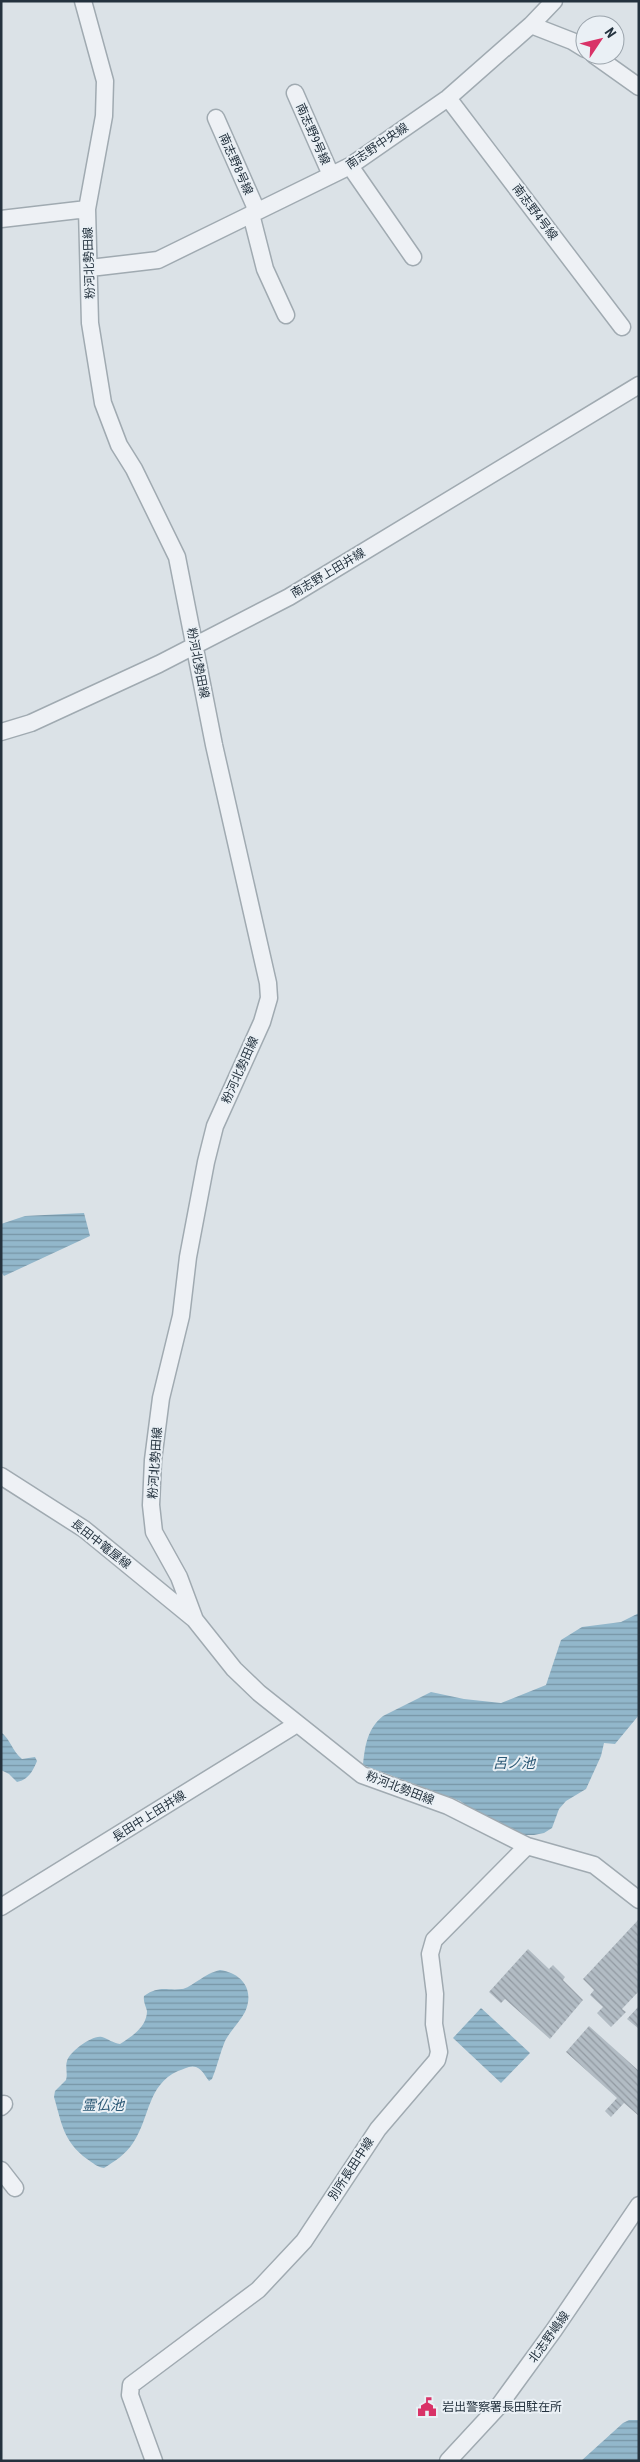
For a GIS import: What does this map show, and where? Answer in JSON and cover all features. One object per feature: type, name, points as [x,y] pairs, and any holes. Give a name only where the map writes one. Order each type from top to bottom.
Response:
[{"type":"street","name":"粉河北勢田線","points":[[83,1],[105,81],[104,116],[87,209],[90,323],[104,403],[119,445],[134,469],[177,557],[214,745],[268,983],[269,998],[262,1022],[215,1126],[206,1162],[188,1257],[181,1316],[161,1398],[152,1460],[151,1505],[154,1532],[178,1577],[195,1620],[234,1669],[297,1724],[362,1774],[448,1806],[527,1846],[594,1865],[639,1900]]},
{"type":"street","name":"南志野中央線","points":[[90,268],[158,260],[350,166],[448,98],[554,1]]},
{"type":"street","points":[[531,24],[575,43]]},
{"type":"street","points":[[608,65],[639,87]]},
{"type":"street","name":"南志野9号線","points":[[295,93],[331,175]]},
{"type":"street","name":"南志野4号線","points":[[448,98],[622,327]]},
{"type":"street","name":"南志野8号線","points":[[216,118],[254,213],[265,269],[286,315]]},
{"type":"street","points":[[350,166],[413,257]]},
{"type":"street","points":[[1,219],[87,209]]},
{"type":"street","name":"南志野上田井線","points":[[1,732],[31,723],[195,646],[289,597],[639,386]]},
{"type":"street","name":"長田中篭屋線","points":[[1,1476],[84,1529],[195,1620]]},
{"type":"street","name":"長田中上田井線","points":[[1,1907],[297,1724]]},
{"type":"street","name":"別所長田中線","points":[[154,2461],[130,2394],[131,2384],[258,2290],[279,2269],[320,2221],[348,2172],[378,2129],[437,2060],[439,2052],[434,2024],[435,1994],[430,1954],[434,1940],[527,1846]]},
{"type":"street","points":[[1,2170],[15,2188]]},
{"type":"street","name":"北志野嶋線","points":[[448,2461],[509,2391],[554,2330],[639,2205]]},
{"type":"water","points":[[84,1213],[90,1236],[4,1276],[1,1272],[1,1224],[25,1216]]},
{"type":"water","name":"呂ノ池","points":[[639,1613],[639,1715],[615,1744],[604,1743],[601,1756],[586,1789],[566,1801],[559,1809],[552,1828],[544,1833],[523,1835],[483,1817],[460,1801],[363,1765],[370,1732],[383,1716],[431,1692],[464,1699],[501,1703],[546,1685],[561,1640],[582,1627],[621,1622]]},
{"type":"water","points":[[1,1732],[22,1759],[35,1757],[37,1761],[30,1775],[21,1781],[17,1782],[9,1774],[1,1770]]},
{"type":"water","name":"霊仏池","points":[[220,1970],[235,1975],[240,1979],[247,1990],[248,2004],[245,2012],[225,2041],[212,2079],[209,2081],[204,2073],[196,2067],[189,2067],[168,2077],[155,2093],[139,2133],[127,2151],[104,2168],[95,2165],[79,2152],[68,2139],[54,2097],[55,2091],[66,2080],[66,2063],[69,2057],[93,2038],[102,2037],[120,2044],[133,2035],[141,2027],[146,2017],[147,2011],[144,1996],[159,1989],[186,1988],[209,1974]]},
{"type":"water","points":[[481,2008],[530,2053],[501,2083],[453,2038]]},
{"type":"water","points":[[629,2420],[639,2420],[639,2461],[581,2461],[623,2423]]},
{"type":"building","points":[[639,1919],[639,1991],[622,2009],[626,2012],[611,2027],[597,2013],[603,2007],[590,1995],[594,1990],[583,1979]]},
{"type":"building","points":[[528,1949],[549,1969],[553,1965],[565,1977],[563,1980],[583,2000],[550,2039],[505,1999],[501,2003],[489,1992]]},
{"type":"building","points":[[639,2006],[639,2029],[627,2019]]},
{"type":"building","points":[[589,2026],[639,2071],[639,2116],[624,2103],[611,2117],[605,2111],[617,2098],[566,2052]]},
{"type":"place","name":"岩出警察署長田駐在所","points":[[427,2407]]}]
